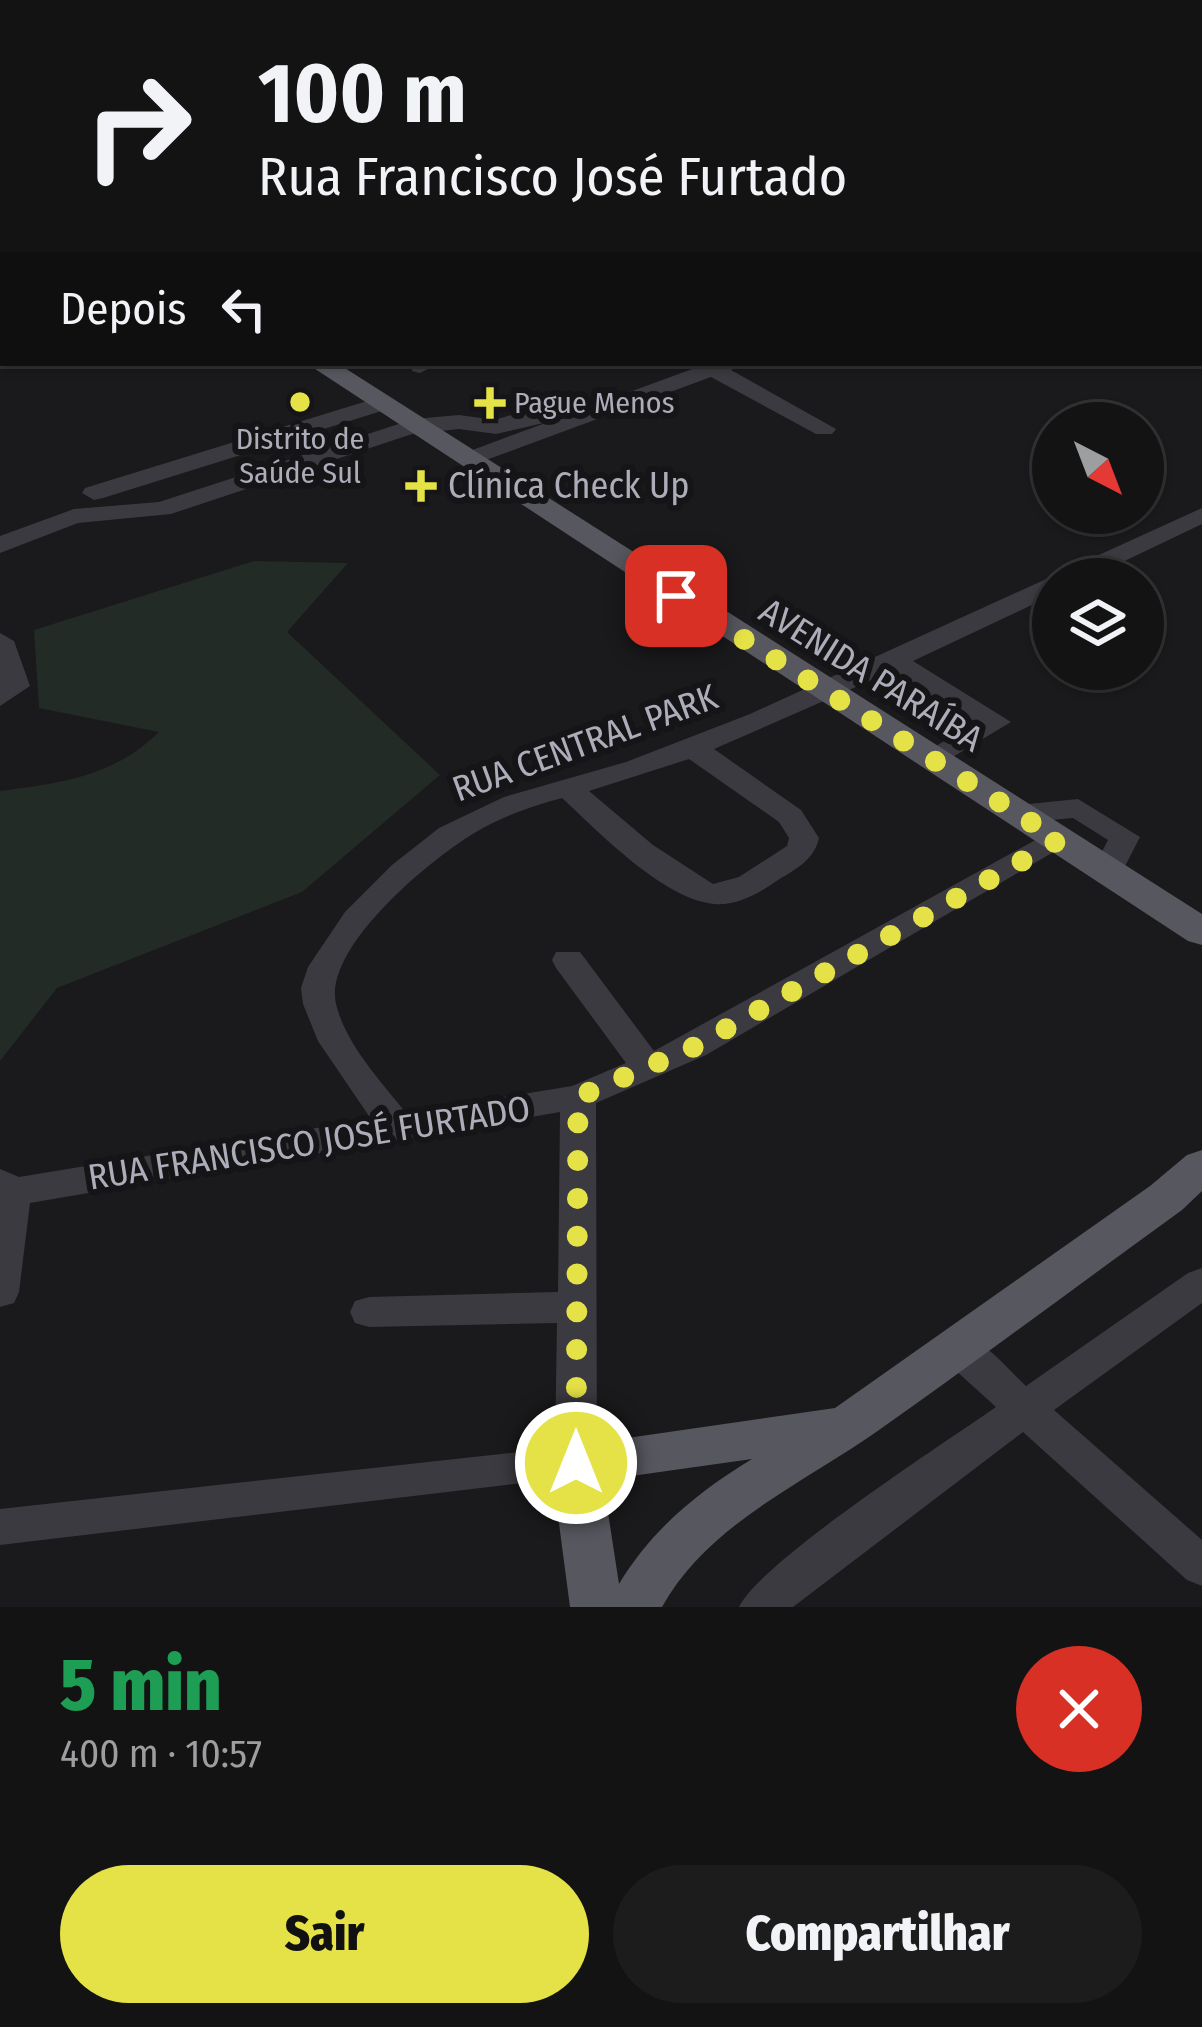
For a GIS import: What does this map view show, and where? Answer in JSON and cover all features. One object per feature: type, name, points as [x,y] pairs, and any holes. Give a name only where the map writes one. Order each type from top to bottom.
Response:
[{"type":"main road","name":"AVENIDA PARAÍBA","points":[[323,366],[1202,932]]},
{"type":"main road","points":[[634,1607],[669,1548],[705,1515],[848,1426],[1184,1188],[1202,1166]]},
{"type":"main road","points":[[596,1607],[576,1463],[848,1426]]},
{"type":"street","points":[[466,460],[712,366]]},
{"type":"street","points":[[717,366],[824,428]]},
{"type":"street","points":[[94,494],[380,404]]},
{"type":"street","points":[[0,545],[74,515],[162,509],[416,428],[459,422],[496,427],[540,414],[578,419]]},
{"type":"street","points":[[1111,558],[1202,515]]},
{"type":"street","name":"RUA CENTRAL PARK","points":[[398,1129],[322,1018],[317,992],[333,949],[440,842],[504,808],[692,747],[824,692],[1032,595]]},
{"type":"street","points":[[0,640],[16,686],[0,698]]},
{"type":"street","points":[[892,661],[998,722],[931,758]]},
{"type":"street","points":[[569,788],[632,844],[702,893],[725,896],[801,850],[804,838],[790,816],[692,747]]},
{"type":"street","points":[[1019,814],[1078,808],[1125,837],[1108,871]]},
{"type":"street","name":"RUA FRANCISCO JOSÉ FURTADO","points":[[6,1187],[398,1129],[578,1097],[694,1047],[1059,840]]},
{"type":"street","points":[[568,960],[647,1066]]},
{"type":"street","points":[[0,1527],[576,1463],[578,1097]]},
{"type":"street","points":[[0,1292],[6,1187]]},
{"type":"street","points":[[761,1607],[930,1472],[1028,1410],[1202,1283]]},
{"type":"street","points":[[368,1312],[577,1307]]},
{"type":"street","points":[[957,1348],[1202,1567]]},
{"type":"shaded area","points":[[254,561],[348,563],[287,632],[440,775],[302,892],[57,988],[0,1061],[0,791],[65,781],[105,768],[159,732],[39,708],[34,630]]},
{"type":"building","points":[[926,698],[967,722],[954,730],[913,706]]},
{"type":"place","name":"Distrito de Saúde Sul","points":[[300,402]]},
{"type":"place","name":"Pague Menos","points":[[490,403]]},
{"type":"place","name":"Clínica Check Up","points":[[421,486]]},
{"type":"route","points":[[576,1463],[578,1097],[694,1047],[1059,840],[676,596]]}]
